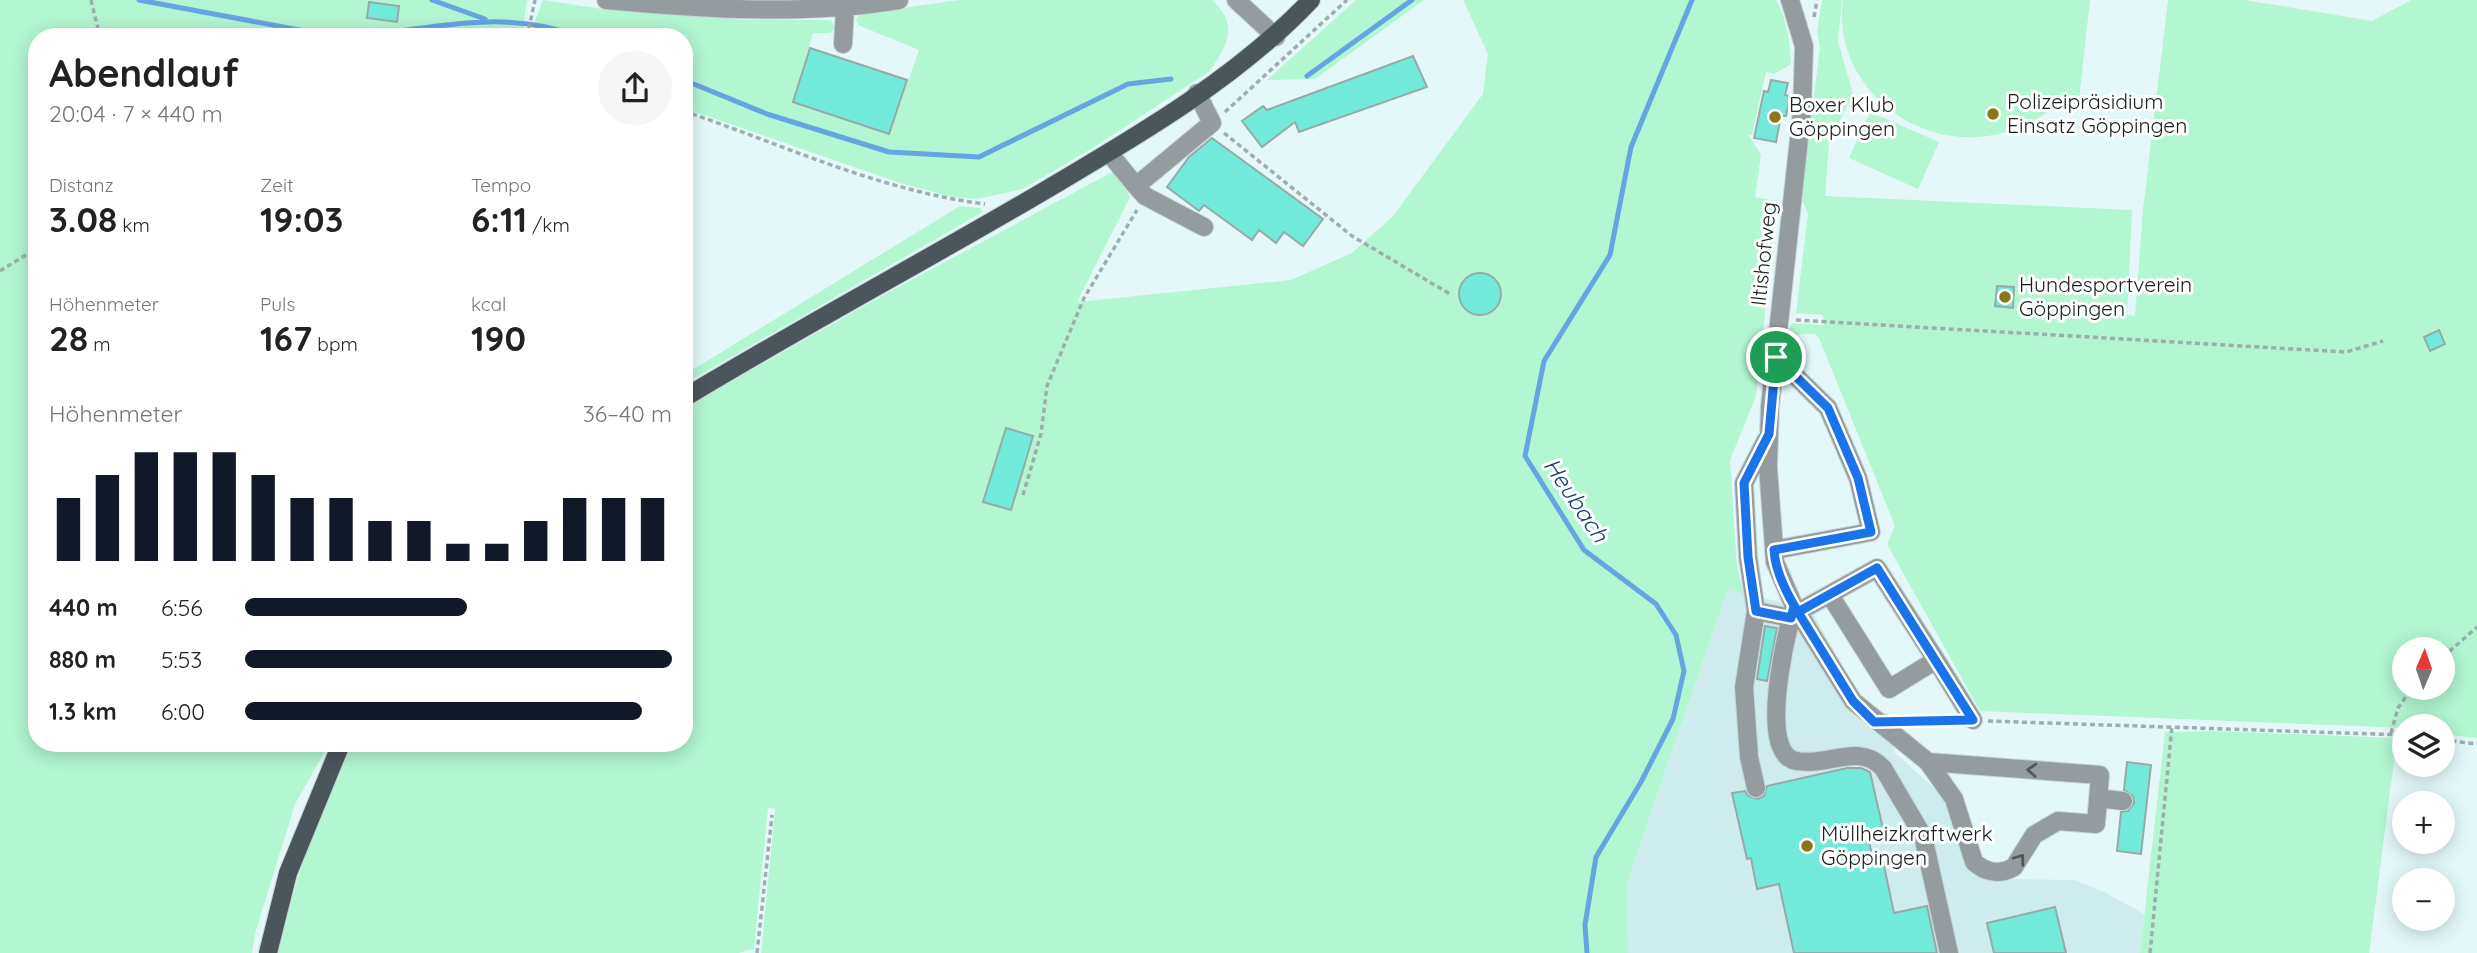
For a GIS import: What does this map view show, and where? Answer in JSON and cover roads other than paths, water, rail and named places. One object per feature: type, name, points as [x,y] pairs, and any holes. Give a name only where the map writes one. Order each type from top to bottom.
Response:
[{"type":"main road","points":[[693,393],[1109,153],[1276,37],[1311,0]]},
{"type":"main road","points":[[268,953],[288,873],[338,752]]},
{"type":"street","points":[[606,0],[704,9],[845,9],[899,0]]},
{"type":"street","points":[[1236,0],[1276,37]]},
{"type":"street","name":"Iltishofweg","points":[[1790,0],[1804,46],[1802,111],[1787,182],[1780,319],[1769,434],[1775,562],[1794,612],[1853,701],[1874,722],[1928,762]]},
{"type":"street","points":[[843,44],[845,9]]},
{"type":"street","points":[[1140,191],[1213,123],[1197,93]]},
{"type":"street","points":[[1109,153],[1140,191],[1204,227]]},
{"type":"street","points":[[1774,550],[1871,532],[1858,478],[1828,408],[1776,357]]},
{"type":"street","points":[[1756,788],[1749,757],[1744,687],[1756,611],[1748,557],[1744,483],[1769,434]]},
{"type":"street","points":[[1756,611],[1794,612],[1877,568],[1973,720]]},
{"type":"street","points":[[1829,595],[1889,689],[1936,660]]},
{"type":"street","points":[[1794,612],[1778,678],[1778,734],[1782,750],[1795,761],[1824,761],[1861,754],[1874,758],[1883,768],[1923,836],[1949,953]]},
{"type":"street","points":[[1928,762],[2100,775],[2096,824],[2059,821],[2035,835],[2014,867],[2006,872],[1991,872],[1974,862],[1954,799],[1928,762]]},
{"type":"street","points":[[2098,798],[2123,801]]},
{"type":"waterway","points":[[139,0],[289,28]]},
{"type":"waterway","points":[[432,0],[485,19]]},
{"type":"waterway","points":[[1307,76],[1412,0]]},
{"type":"waterway","name":"Heubach","points":[[1587,953],[1585,925],[1596,857],[1641,782],[1673,719],[1684,671],[1676,635],[1656,604],[1584,550],[1525,456],[1544,361],[1610,255],[1631,147],[1692,0]]},
{"type":"waterway","points":[[419,28],[497,22],[553,28]]},
{"type":"waterway","points":[[693,84],[767,114],[889,152],[979,157],[1128,84],[1171,79]]},
{"type":"place","name":"Polizeipräsidium Einsatz Göppingen","points":[[1993,114]]},
{"type":"place","name":"Boxer Klub Göppingen","points":[[1775,117]]},
{"type":"place","name":"Hundesportverein Göppingen","points":[[2005,297]]},
{"type":"place","name":"Müllheizkraftwerk Göppingen","points":[[1807,846]]}]
